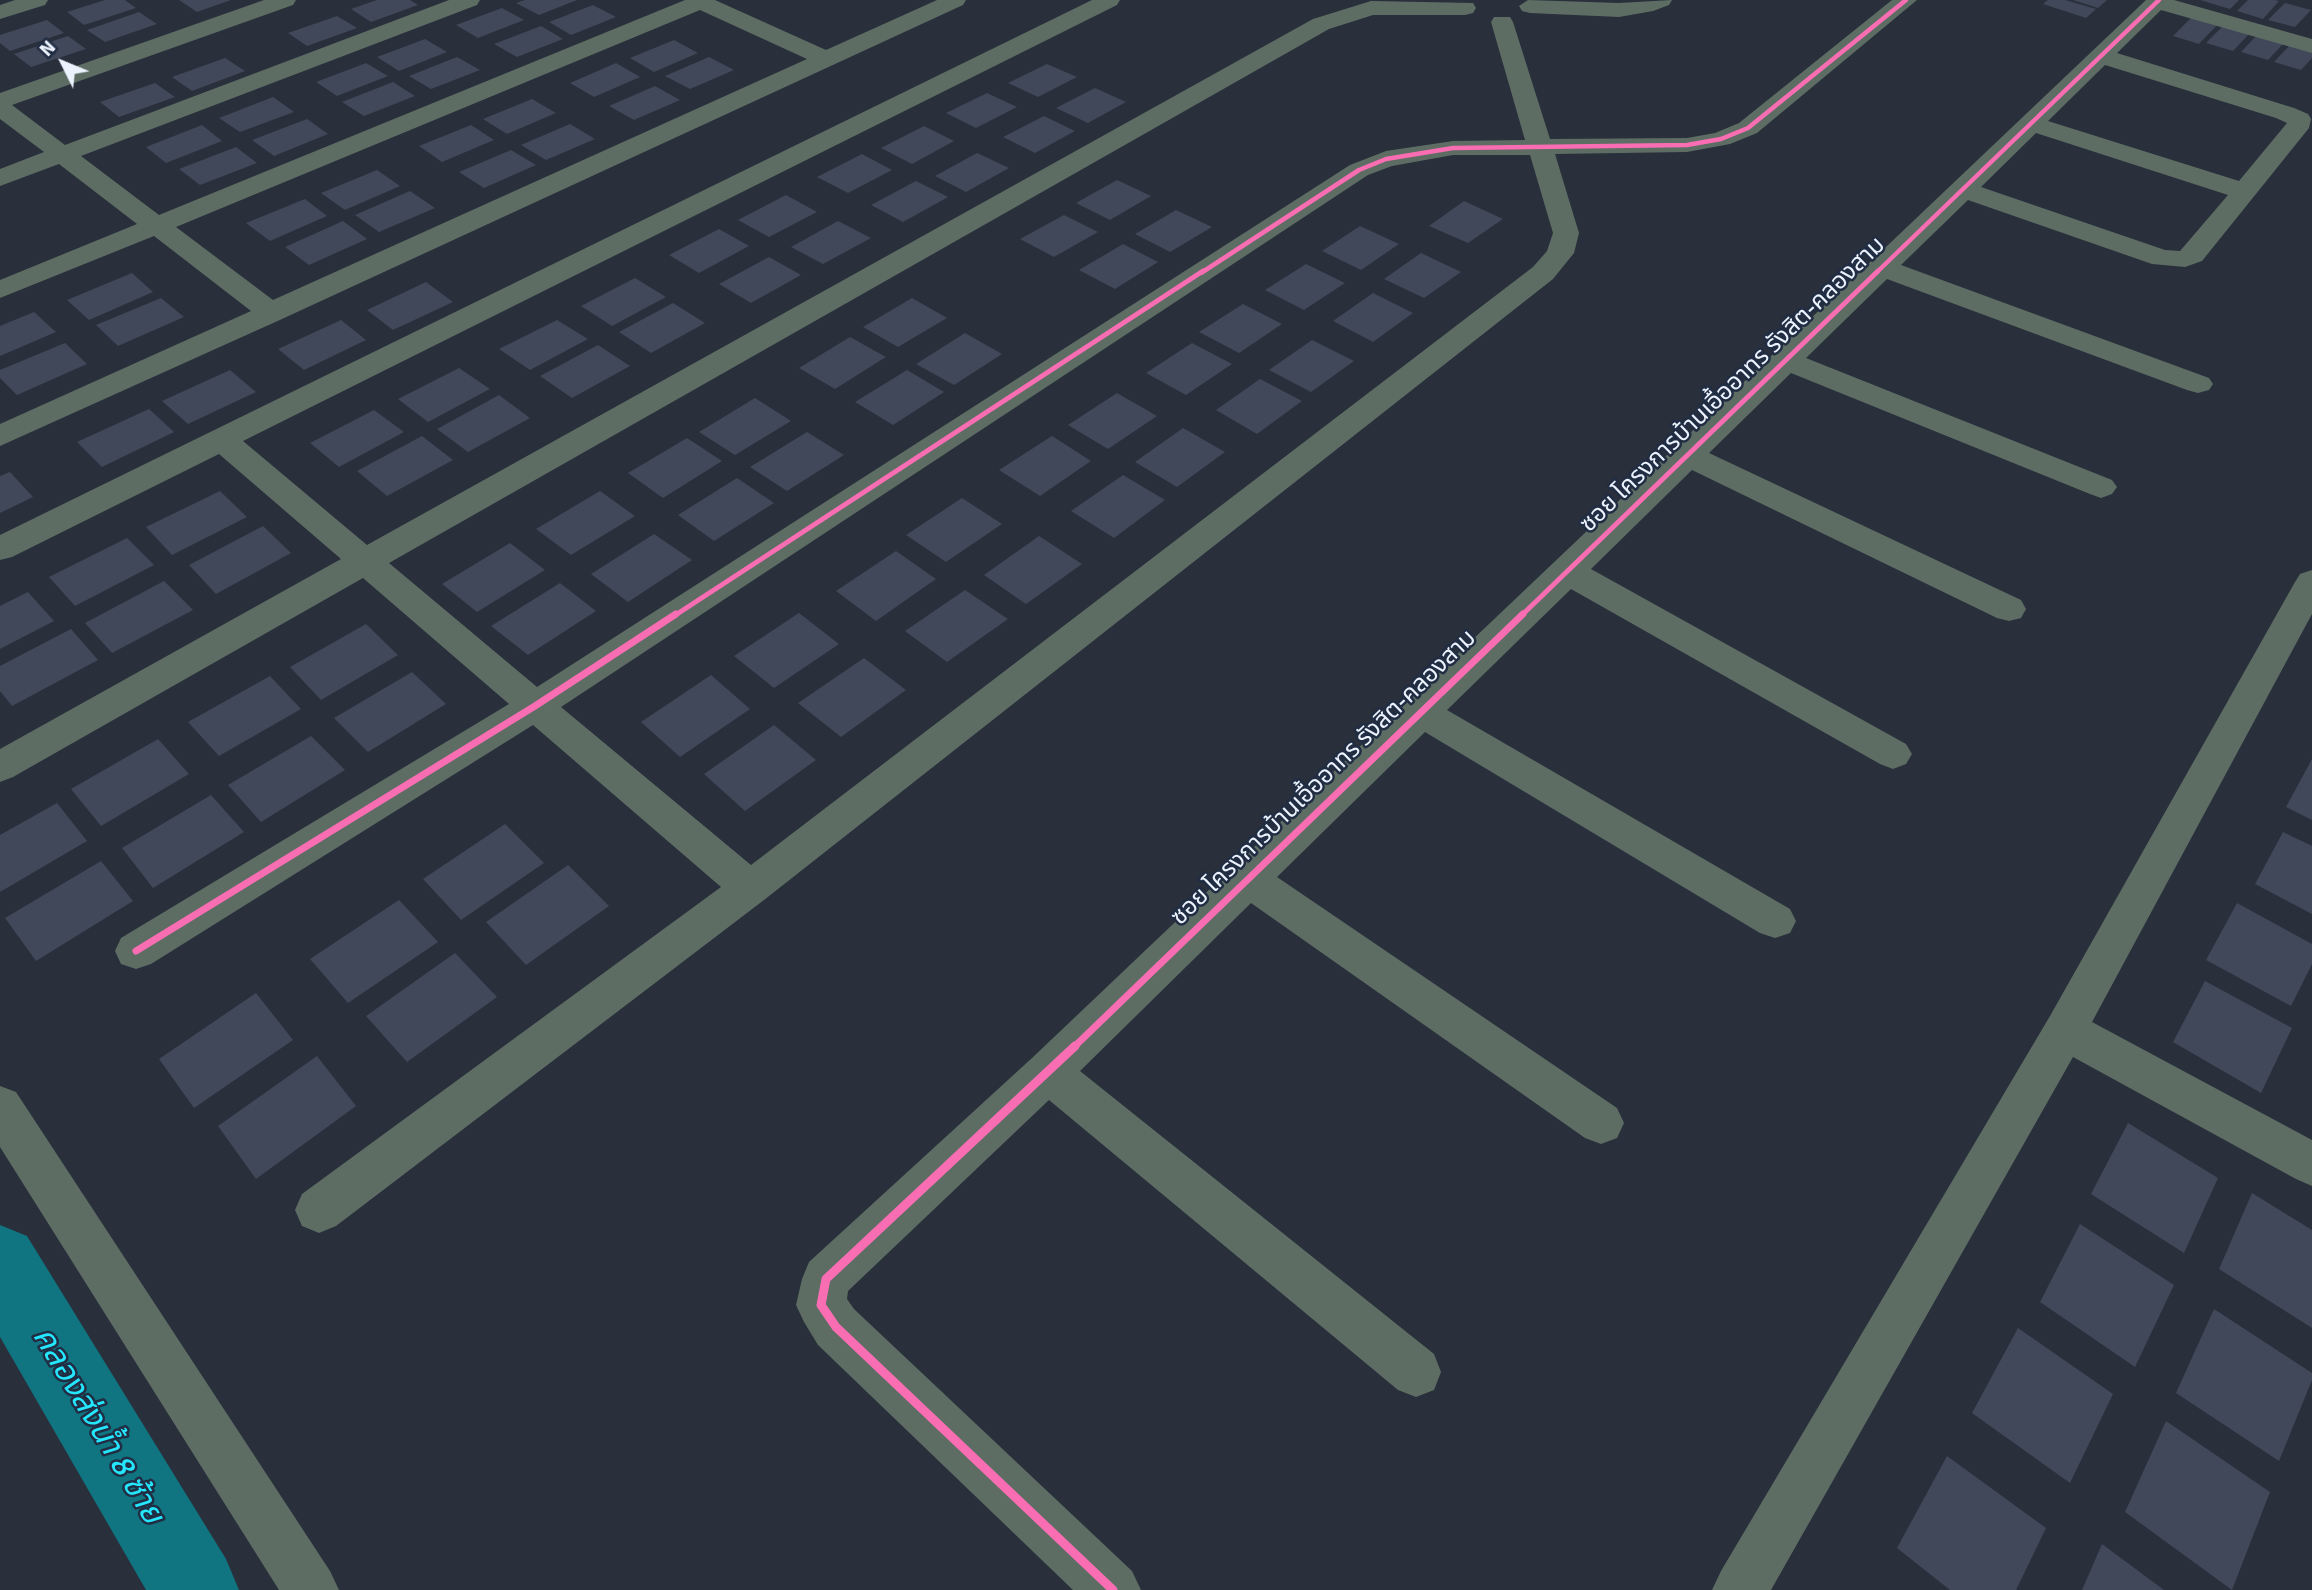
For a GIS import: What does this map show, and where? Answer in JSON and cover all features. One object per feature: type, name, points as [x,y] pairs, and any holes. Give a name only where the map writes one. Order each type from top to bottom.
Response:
[{"type":"street","points":[[0,12],[37,0]]},
{"type":"street","points":[[0,101],[285,0]]},
{"type":"street","points":[[0,178],[469,0]]},
{"type":"street","points":[[0,436],[955,0]]},
{"type":"street","points":[[0,549],[1109,0]]},
{"type":"street","points":[[0,767],[1321,24],[1371,8],[1466,4],[1480,19],[1519,10],[1619,10],[1661,0]]},
{"type":"street","points":[[136,951],[535,706],[1359,170],[1387,159],[1453,148],[1687,145],[1721,139],[1748,128],[1906,0]]},
{"type":"street","points":[[0,290],[702,1],[826,59]]},
{"type":"street","points":[[2158,1],[2312,46]]},
{"type":"street","name":"ซอย โครงการบ้านเอื้ออาทร รังสิต-คลองสาม","points":[[1113,1590],[836,1327],[821,1305],[826,1279],[1048,1072],[2158,1]]},
{"type":"street","points":[[319,1210],[750,888],[1543,273],[1560,253],[1566,233],[1539,147],[1519,10]]},
{"type":"street","points":[[1962,189],[2162,258],[2185,259],[2192,255],[2300,123],[2299,119],[2101,56]]},
{"type":"street","points":[[0,107],[272,313]]},
{"type":"street","points":[[2031,123],[2245,192]]},
{"type":"street","points":[[1882,268],[2198,384]]},
{"type":"street","points":[[1785,360],[2101,487]]},
{"type":"street","points":[[221,439],[750,888]]},
{"type":"street","points":[[1687,455],[2009,609]]},
{"type":"street","points":[[1567,571],[1893,754]]},
{"type":"street","points":[[1740,1590],[2065,1030],[2312,582]]},
{"type":"street","points":[[1421,712],[1774,921]]},
{"type":"street","points":[[1248,879],[1601,1124]]},
{"type":"street","points":[[2065,1030],[2312,1164]]},
{"type":"street","points":[[1048,1072],[1416,1372]]},
{"type":"street","points":[[0,1107],[311,1590]]},
{"type":"building","points":[[105,0],[125,0],[136,8],[84,25],[67,12]]},
{"type":"building","points":[[179,0],[231,0],[197,12]]},
{"type":"building","points":[[377,0],[410,0],[418,5],[371,22],[351,9]]},
{"type":"building","points":[[525,0],[577,0],[539,15],[516,3]]},
{"type":"building","points":[[2048,0],[2065,0],[2096,9],[2086,18],[2043,4]]},
{"type":"building","points":[[2073,0],[2107,0],[2098,8]]},
{"type":"building","points":[[2200,0],[2239,0],[2230,9]]},
{"type":"building","points":[[2248,0],[2279,1],[2263,19],[2237,11]]},
{"type":"building","points":[[2285,3],[2311,10],[2295,27],[2268,20]]},
{"type":"building","points":[[593,5],[616,17],[571,35],[549,22]]},
{"type":"building","points":[[502,8],[524,20],[478,38],[456,25]]},
{"type":"building","points":[[139,12],[157,24],[105,42],[87,30]]},
{"type":"building","points":[[337,16],[357,28],[307,46],[288,33]]},
{"type":"building","points":[[2192,17],[2218,24],[2199,44],[2173,36]]},
{"type":"building","points":[[47,20],[64,33],[10,51],[0,43],[0,35]]},
{"type":"building","points":[[2224,25],[2250,33],[2233,51],[2206,43]]},
{"type":"building","points":[[541,26],[563,39],[517,57],[494,44]]},
{"type":"building","points":[[2257,35],[2284,43],[2268,60],[2241,52]]},
{"type":"building","points":[[68,36],[86,49],[31,67],[14,54]]},
{"type":"building","points":[[425,39],[447,52],[399,71],[377,57]]},
{"type":"building","points":[[674,40],[698,53],[654,72],[630,58]]},
{"type":"building","points":[[2290,45],[2312,51],[2312,58],[2301,70],[2274,62]]},
{"type":"building","points":[[457,57],[480,70],[431,89],[409,76]]},
{"type":"building","points":[[709,57],[734,70],[690,89],[665,76]]},
{"type":"building","points":[[225,58],[245,71],[192,91],[172,77]]},
{"type":"building","points":[[366,63],[388,76],[337,96],[316,82]]},
{"type":"building","points":[[616,63],[640,77],[594,97],[570,83]]},
{"type":"building","points":[[1047,64],[1077,77],[1038,97],[1008,83]]},
{"type":"building","points":[[393,82],[415,96],[364,116],[342,102]]},
{"type":"building","points":[[155,83],[175,97],[119,117],[100,102]]},
{"type":"building","points":[[655,86],[680,100],[634,120],[609,106]]},
{"type":"building","points":[[1095,88],[1126,102],[1088,123],[1056,108]]},
{"type":"building","points":[[987,93],[1017,107],[976,128],[946,113]]},
{"type":"building","points":[[273,97],[294,112],[240,132],[219,118]]},
{"type":"building","points":[[532,99],[556,113],[507,134],[483,119]]},
{"type":"building","points":[[1044,116],[1075,131],[1035,153],[1003,137]]},
{"type":"building","points":[[307,119],[328,134],[274,156],[252,140]]},
{"type":"building","points":[[570,124],[595,139],[546,160],[521,145]]},
{"type":"building","points":[[202,125],[222,141],[166,163],[146,147]]},
{"type":"building","points":[[471,125],[494,140],[442,162],[419,146]]},
{"type":"building","points":[[924,126],[954,141],[912,164],[881,148]]},
{"type":"building","points":[[236,147],[257,163],[200,185],[179,169]]},
{"type":"building","points":[[511,150],[536,165],[484,188],[459,172]]},
{"type":"building","points":[[977,153],[1009,168],[966,192],[935,176]]},
{"type":"building","points":[[862,154],[892,170],[848,193],[817,177]]},
{"type":"building","points":[[377,170],[400,186],[345,210],[321,193]]},
{"type":"building","points":[[1117,180],[1151,196],[1110,220],[1076,203]]},
{"type":"building","points":[[916,181],[948,197],[903,222],[871,205]]},
{"type":"building","points":[[410,191],[435,208],[379,232],[355,215]]},
{"type":"building","points":[[786,195],[817,212],[769,237],[738,220]]},
{"type":"building","points":[[305,199],[327,216],[270,241],[246,223]]},
{"type":"building","points":[[1464,201],[1503,219],[1468,243],[1429,226]]},
{"type":"building","points":[[1176,210],[1212,227],[1170,252],[1135,234]]},
{"type":"building","points":[[1064,215],[1098,232],[1054,257],[1020,239]]},
{"type":"building","points":[[343,221],[367,239],[309,265],[285,247]]},
{"type":"building","points":[[838,221],[871,238],[823,264],[791,247]]},
{"type":"building","points":[[1360,226],[1399,244],[1361,270],[1322,251]]},
{"type":"building","points":[[719,229],[749,246],[699,273],[669,255]]},
{"type":"building","points":[[1123,244],[1158,262],[1115,289],[1079,270]]},
{"type":"building","points":[[1421,253],[1461,272],[1424,298],[1384,279]]},
{"type":"building","points":[[769,257],[801,275],[751,303],[719,284]]},
{"type":"building","points":[[1306,264],[1345,283],[1304,310],[1265,290]]},
{"type":"building","points":[[132,273],[153,292],[89,320],[67,300]]},
{"type":"building","points":[[635,278],[666,297],[612,326],[581,306]]},
{"type":"building","points":[[426,282],[453,302],[393,330],[367,310]]},
{"type":"building","points":[[1373,293],[1413,313],[1373,342],[1333,321]]},
{"type":"building","points":[[161,298],[184,317],[118,346],[96,325]]},
{"type":"building","points":[[912,298],[947,318],[898,347],[863,327]]},
{"type":"building","points":[[673,303],[705,323],[651,353],[619,332]]},
{"type":"building","points":[[1243,304],[1282,324],[1239,353],[1199,332]]},
{"type":"building","points":[[34,312],[56,332],[0,356],[0,326]]},
{"type":"building","points":[[341,320],[366,340],[304,370],[278,349]]},
{"type":"building","points":[[557,320],[588,339],[530,370],[499,349]]},
{"type":"building","points":[[965,333],[1002,354],[954,385],[916,364]]},
{"type":"building","points":[[850,337],[886,357],[835,389],[799,368]]},
{"type":"building","points":[[1312,340],[1354,361],[1311,392],[1269,370]]},
{"type":"building","points":[[65,343],[87,364],[17,395],[0,378],[0,370]]},
{"type":"building","points":[[1192,343],[1232,364],[1186,395],[1146,373]]},
{"type":"building","points":[[598,345],[630,366],[572,398],[540,376]]},
{"type":"building","points":[[459,368],[490,389],[428,422],[398,399]]},
{"type":"building","points":[[230,370],[256,392],[188,424],[162,401]]},
{"type":"building","points":[[907,370],[944,392],[893,425],[855,402]]},
{"type":"building","points":[[1260,379],[1302,401],[1257,434],[1216,410]]},
{"type":"building","points":[[1117,393],[1157,416],[1108,449],[1068,425]]},
{"type":"building","points":[[499,395],[530,418],[468,452],[437,429]]},
{"type":"building","points":[[755,398],[791,421],[735,455],[699,432]]},
{"type":"building","points":[[149,409],[174,432],[102,467],[77,442]]},
{"type":"building","points":[[374,410],[404,432],[339,467],[310,443]]},
{"type":"building","points":[[1183,428],[1225,452],[1177,487],[1135,462]]},
{"type":"building","points":[[807,432],[844,455],[787,491],[750,467]]},
{"type":"building","points":[[422,436],[453,460],[387,496],[357,471]]},
{"type":"building","points":[[1052,436],[1091,461],[1040,496],[999,470]]},
{"type":"building","points":[[687,438],[722,461],[663,498],[628,473]]},
{"type":"building","points":[[10,472],[33,497],[0,513],[0,476]]},
{"type":"building","points":[[1123,475],[1165,500],[1114,538],[1071,511]]},
{"type":"building","points":[[737,478],[774,503],[714,541],[678,515]]},
{"type":"building","points":[[220,491],[247,517],[172,555],[146,527]]},
{"type":"building","points":[[600,491],[635,516],[571,555],[536,529]]},
{"type":"building","points":[[962,498],[1002,524],[946,562],[906,535]]},
{"type":"building","points":[[263,526],[291,553],[216,594],[189,565]]},
{"type":"building","points":[[654,534],[692,560],[628,602],[591,574]]},
{"type":"building","points":[[1039,536],[1082,564],[1026,604],[984,575]]},
{"type":"building","points":[[127,538],[154,565],[75,606],[49,577]]},
{"type":"building","points":[[510,543],[545,570],[477,612],[442,584]]},
{"type":"building","points":[[896,551],[936,579],[876,621],[836,591]]},
{"type":"building","points":[[164,581],[193,610],[112,653],[85,623]]},
{"type":"building","points":[[560,583],[596,611],[528,655],[491,626]]},
{"type":"building","points":[[965,590],[1008,619],[947,662],[905,631]]},
{"type":"building","points":[[28,592],[54,621],[0,649],[0,606]]},
{"type":"building","points":[[799,613],[839,644],[774,688],[734,656]]},
{"type":"building","points":[[366,624],[398,655],[321,700],[290,667]]},
{"type":"building","points":[[71,629],[98,660],[12,706],[0,691],[0,666]]},
{"type":"building","points":[[864,658],[906,690],[841,737],[798,703]]},
{"type":"building","points":[[412,672],[446,704],[368,752],[334,718]]},
{"type":"building","points":[[711,675],[750,709],[680,757],[641,722]]},
{"type":"building","points":[[270,676],[301,709],[219,756],[188,722]]},
{"type":"building","points":[[774,725],[816,760],[745,811],[704,774]]},
{"type":"building","points":[[311,736],[345,770],[261,822],[228,785]]},
{"type":"building","points":[[158,739],[189,774],[101,826],[71,789]]},
{"type":"building","points":[[2312,759],[2312,820],[2286,807]]},
{"type":"building","points":[[211,795],[244,832],[153,888],[122,848]]},
{"type":"building","points":[[57,803],[87,841],[0,892],[0,835]]},
{"type":"building","points":[[505,824],[544,863],[461,920],[423,879]]},
{"type":"building","points":[[2283,832],[2312,846],[2312,914],[2255,884]]},
{"type":"building","points":[[101,861],[133,901],[36,961],[5,918]]},
{"type":"building","points":[[568,865],[609,906],[526,965],[486,922]]},
{"type":"building","points":[[399,900],[438,942],[348,1003],[310,959]]},
{"type":"building","points":[[2237,903],[2312,944],[2312,964],[2291,1006],[2206,960]]},
{"type":"building","points":[[455,953],[497,997],[407,1062],[366,1016]]},
{"type":"building","points":[[2205,981],[2292,1028],[2261,1093],[2173,1042]]},
{"type":"building","points":[[256,993],[293,1040],[194,1108],[159,1059]]},
{"type":"building","points":[[317,1056],[356,1106],[256,1179],[218,1126]]},
{"type":"building","points":[[2128,1123],[2218,1178],[2184,1253],[2091,1194]]},
{"type":"building","points":[[2252,1193],[2312,1230],[2312,1328],[2219,1269]]},
{"type":"building","points":[[2080,1224],[2174,1285],[2135,1367],[2040,1302]]},
{"type":"building","points":[[2214,1309],[2312,1373],[2312,1380],[2279,1461],[2176,1393]]},
{"type":"building","points":[[2018,1328],[2113,1394],[2070,1483],[1972,1413]]},
{"type":"building","points":[[2166,1421],[2270,1492],[2232,1590],[2125,1512]]},
{"type":"building","points":[[1947,1456],[2046,1528],[2016,1590],[1950,1590],[1897,1548]]},
{"type":"building","points":[[2102,1544],[2164,1590],[2082,1590]]},
{"type":"waterway","name":"คลองส่งน้ำ 8 ซ้าย","points":[[0,1263],[195,1590]]},
{"type":"cycle path","points":[[136,951],[535,706],[1359,170],[1386,159],[1453,148],[1687,145],[1721,139],[1748,128],[1906,0]]},
{"type":"cycle path","points":[[1113,1590],[836,1327],[821,1305],[826,1279],[1048,1072],[2159,0]]}]
